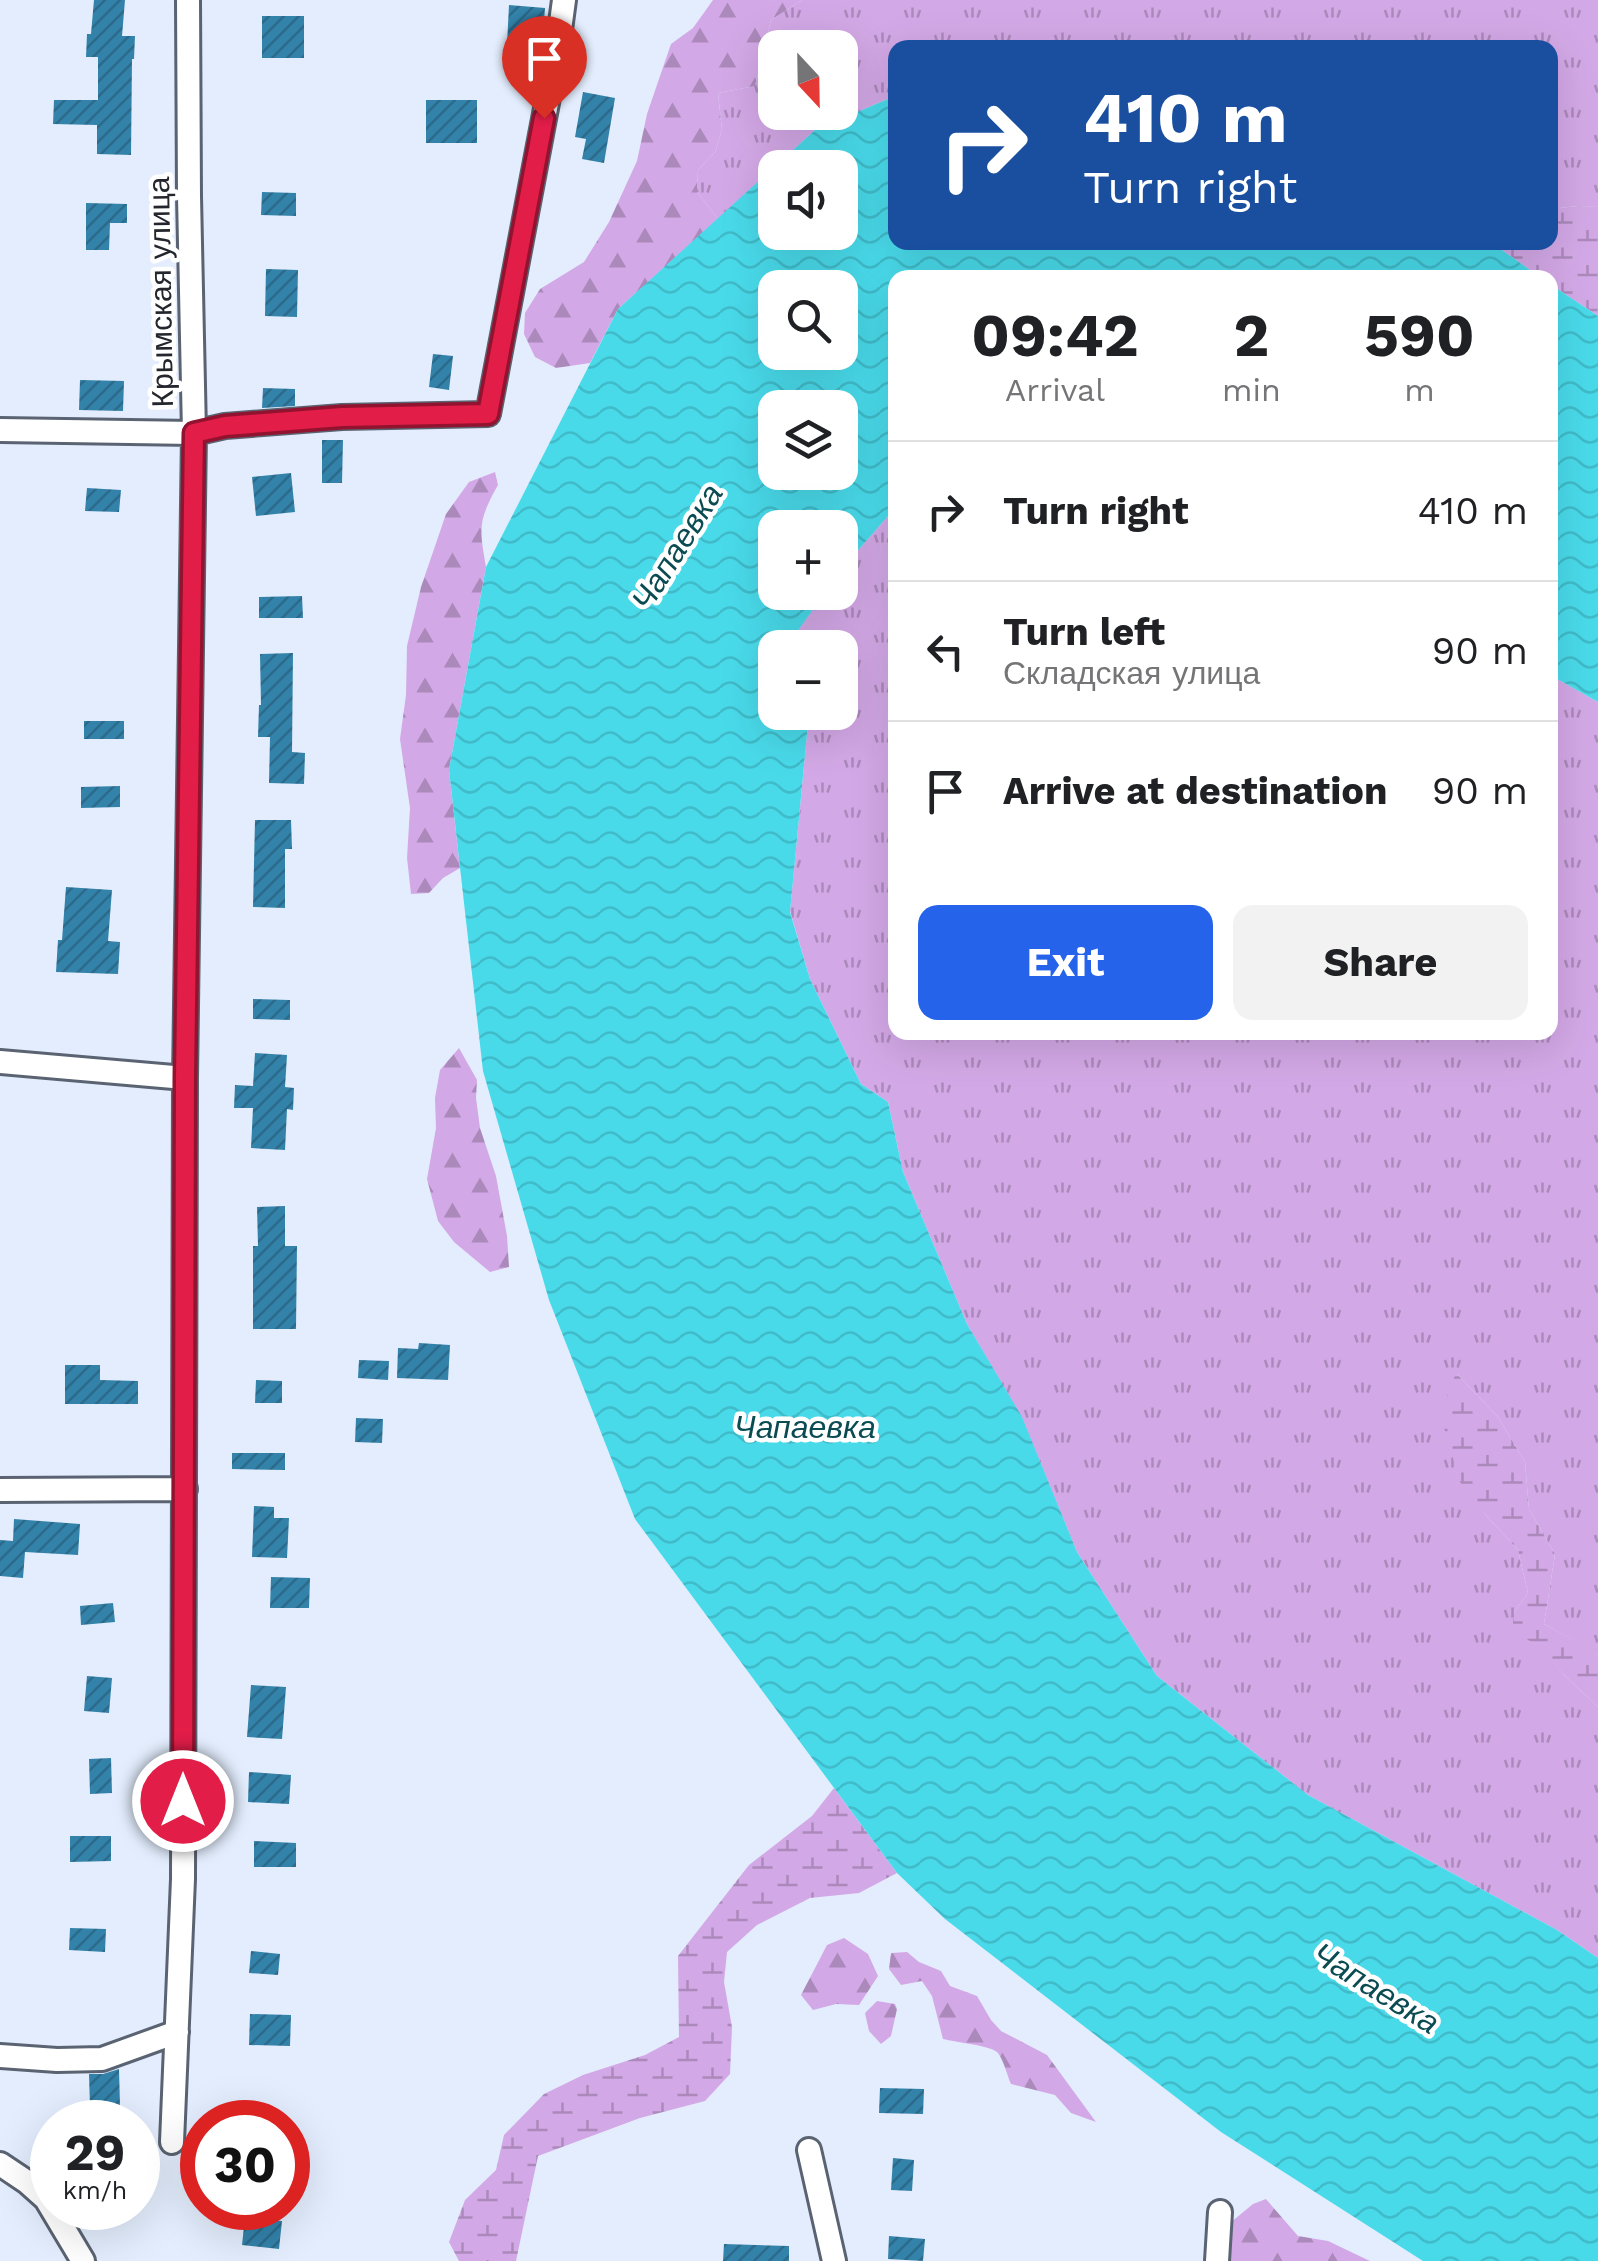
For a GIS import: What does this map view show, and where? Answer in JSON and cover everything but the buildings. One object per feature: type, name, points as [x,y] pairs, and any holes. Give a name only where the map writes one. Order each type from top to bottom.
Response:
[{"type":"street","name":"Крымская улица","points":[[172,2142],[183,1878],[185,1078],[194,433],[188,0]]},
{"type":"street","points":[[0,430],[194,433],[225,426],[342,417],[488,414],[564,0]]},
{"type":"street","points":[[0,1062],[185,1078]]},
{"type":"street","points":[[0,1490],[185,1489]]},
{"type":"street","points":[[0,2056],[102,2059],[177,2032]]},
{"type":"street","points":[[809,2150],[834,2261]]},
{"type":"street","points":[[0,2164],[46,2199],[82,2261]]},
{"type":"street","points":[[1216,2261],[1220,2212]]},
{"type":"green space","points":[[713,0],[802,0],[771,20],[769,30],[758,30],[755,86],[718,93],[722,130],[715,152],[698,170],[697,192],[718,219],[618,309],[590,363],[556,368],[535,357],[524,334],[525,313],[540,289],[584,262],[609,222],[637,161],[647,114],[671,44],[693,28]]},
{"type":"green space","points":[[802,0],[1598,0],[1598,207],[1558,208],[1558,40],[888,40],[888,99],[858,112],[858,30],[769,30],[771,20]]},
{"type":"green space","points":[[758,74],[758,130],[815,130],[793,150],[758,150],[758,182],[718,219],[697,192],[698,170],[715,152],[722,130],[718,93],[755,86]]},
{"type":"green space","points":[[1598,207],[1598,316],[1558,289],[1558,270],[1530,270],[1502,250],[1558,250],[1558,208]]},
{"type":"green space","points":[[495,472],[498,485],[482,524],[486,567],[449,770],[460,868],[429,893],[411,894],[407,858],[410,808],[400,739],[407,646],[421,587],[446,514],[469,482]]},
{"type":"green space","points":[[888,516],[888,1040],[1558,1040],[1558,680],[1598,702],[1598,1656],[1544,1624],[1555,1554],[1529,1509],[1525,1462],[1498,1417],[1457,1374],[1484,1513],[1518,1550],[1528,1593],[1514,1612],[1565,1676],[1598,1707],[1598,1958],[1557,1930],[1308,1795],[1157,1676],[1077,1552],[1022,1418],[967,1324],[903,1172],[888,1102],[861,1084],[810,979],[790,911],[807,730],[858,730],[858,630],[798,630],[812,610],[858,610],[858,550]]},
{"type":"green space","points":[[459,1048],[477,1080],[480,1128],[496,1176],[507,1236],[509,1267],[490,1272],[454,1242],[438,1221],[427,1179],[440,1070]]},
{"type":"green space","points":[[1456,1373],[1498,1417],[1525,1462],[1529,1509],[1555,1554],[1544,1624],[1598,1656],[1598,1707],[1538,1644],[1512,1634],[1514,1612],[1528,1593],[1518,1550],[1460,1482],[1440,1414]]},
{"type":"green space","points":[[834,1788],[897,1873],[859,1893],[810,1898],[757,1925],[727,1952],[724,1982],[732,2027],[730,2074],[705,2101],[640,2118],[538,2156],[516,2261],[459,2261],[449,2242],[465,2200],[496,2170],[504,2135],[544,2094],[583,2075],[645,2055],[679,2037],[678,1956],[749,1865],[812,1816]]},
{"type":"green space","points":[[844,1938],[868,1954],[878,1976],[859,2005],[836,2004],[813,2010],[801,1995],[827,1945]]},
{"type":"green space","points":[[907,1952],[941,1971],[950,1986],[977,1996],[1001,2031],[1047,2055],[1096,2122],[1071,2113],[1055,2095],[1011,2084],[995,2051],[943,2039],[932,1996],[922,1981],[901,1985],[889,1969],[891,1953]]},
{"type":"green space","points":[[877,2001],[895,2004],[897,2009],[891,2036],[881,2044],[869,2031],[865,2013]]},
{"type":"green space","points":[[1266,2199],[1298,2236],[1328,2241],[1370,2261],[1224,2261],[1230,2223],[1253,2204]]},
{"type":"water","name":"Чапаевка","points":[[888,99],[888,250],[1502,250],[1530,270],[888,270],[888,516],[858,550],[858,510],[758,510],[758,610],[813,610],[798,630],[758,630],[758,730],[807,730],[790,912],[810,979],[861,1084],[888,1102],[903,1172],[967,1324],[1022,1417],[1077,1552],[1157,1676],[1308,1795],[1557,1930],[1598,1958],[1598,2261],[1423,2261],[1221,2132],[945,1919],[897,1873],[635,1519],[549,1300],[483,1071],[449,770],[486,567],[618,309],[758,182],[758,250],[858,250],[858,150],[793,150],[815,130],[858,130],[858,112]]},
{"type":"water","points":[[1558,289],[1598,316],[1598,702],[1558,680]]},
{"type":"route","points":[[183,1801],[185,1078],[194,433],[225,426],[342,417],[488,414],[544,118]]}]
